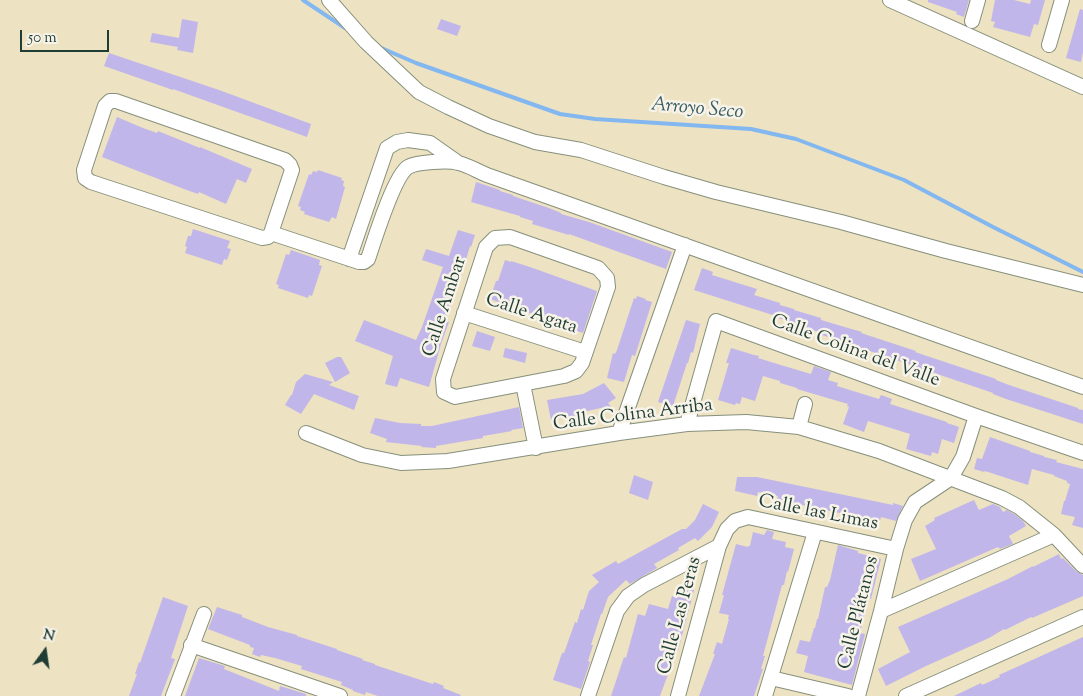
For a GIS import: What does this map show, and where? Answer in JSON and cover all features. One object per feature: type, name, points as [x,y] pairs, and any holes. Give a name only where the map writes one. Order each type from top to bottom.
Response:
[{"type":"street","points":[[329,0],[366,42],[419,92],[489,126],[534,142],[581,150],[716,192],[841,222],[946,251],[1083,285]]},
{"type":"street","points":[[890,0],[1083,86]]},
{"type":"street","points":[[972,21],[978,0]]},
{"type":"street","points":[[1049,44],[1062,0]]},
{"type":"street","points":[[110,101],[116,101],[285,160],[292,170],[271,233],[268,237],[262,238],[91,182],[85,178],[84,170],[105,106],[110,101]]},
{"type":"street","points":[[349,259],[387,148],[397,142],[408,140],[430,143],[457,162],[487,175],[1083,387]]},
{"type":"street","points":[[271,233],[349,259],[364,262],[368,258],[397,181],[407,167],[421,163],[457,162]]},
{"type":"street","name":"Calle Ambar","points":[[523,384],[455,397],[444,392],[443,380],[464,313],[486,247],[495,238],[510,236],[598,268],[607,278],[608,287],[585,352]]},
{"type":"street","points":[[619,433],[685,245]]},
{"type":"street","name":"Calle Agata","points":[[464,313],[585,352]]},
{"type":"street","name":"Calle Colina del Valle","points":[[687,424],[716,321],[1083,453]]},
{"type":"street","points":[[536,448],[523,384],[564,376],[576,371],[582,363],[585,352]]},
{"type":"street","points":[[799,427],[805,404]]},
{"type":"street","name":"Calle Plátanos","points":[[858,696],[905,520],[915,502],[951,478],[963,457],[976,416]]},
{"type":"street","name":"Calle Colina Arriba","points":[[306,433],[362,455],[401,463],[448,461],[619,433],[687,424],[746,422],[799,427],[879,451],[1002,498],[1033,518],[1054,535],[1083,566]]},
{"type":"street","name":"Calle las Limas","points":[[719,546],[727,529],[735,522],[748,517],[896,549]]},
{"type":"street","points":[[765,696],[815,532]]},
{"type":"street","points":[[881,611],[1054,535]]},
{"type":"street","points":[[588,696],[617,611],[628,596],[644,585],[719,546]]},
{"type":"street","name":"Calle Las Peras","points":[[678,696],[719,546]]},
{"type":"street","points":[[173,696],[204,614]]},
{"type":"street","points":[[906,696],[1083,617]]},
{"type":"street","points":[[191,645],[340,696]]},
{"type":"street","points":[[770,678],[848,696]]},
{"type":"building","points":[[928,0],[969,0],[964,17],[956,14],[957,12],[928,2]]},
{"type":"building","points":[[995,0],[1014,0],[1030,4],[1031,0],[1045,0],[1038,25],[1034,24],[1030,37],[993,27],[995,22],[991,21]]},
{"type":"building","points":[[1080,9],[1083,10],[1083,52],[1081,62],[1066,58]]},
{"type":"building","points":[[182,19],[198,22],[193,53],[177,50],[178,47],[150,42],[152,33],[179,38]]},
{"type":"building","points":[[441,19],[461,26],[457,36],[437,29]]},
{"type":"building","points":[[109,53],[219,90],[311,124],[307,137],[104,66]]},
{"type":"building","points":[[117,117],[143,128],[157,133],[158,131],[200,147],[252,169],[246,183],[237,179],[226,204],[199,192],[198,194],[184,189],[102,157]]},
{"type":"building","points":[[318,170],[342,178],[341,180],[344,181],[343,186],[345,187],[336,219],[332,217],[329,222],[304,214],[305,212],[300,210],[301,207],[298,206],[309,174],[311,175],[313,171],[317,172]]},
{"type":"building","points":[[476,182],[561,214],[589,222],[672,252],[666,269],[569,234],[532,224],[533,221],[520,216],[471,202]]},
{"type":"building","points":[[193,229],[230,241],[227,248],[231,249],[227,260],[224,259],[222,265],[185,253],[188,236],[191,236]]},
{"type":"building","points":[[458,230],[475,235],[445,321],[449,322],[429,387],[400,378],[397,387],[385,384],[393,356],[355,341],[364,320],[416,340],[443,267],[422,260],[426,249],[449,256]]},
{"type":"building","points":[[291,250],[320,260],[319,265],[322,266],[312,296],[309,295],[308,298],[278,288],[279,285],[276,284],[286,254],[289,255]]},
{"type":"building","points":[[505,260],[597,291],[583,333],[554,324],[555,322],[490,299]]},
{"type":"building","points":[[702,268],[713,272],[712,275],[757,289],[754,295],[780,303],[780,305],[1083,410],[1083,424],[1006,399],[859,346],[818,334],[819,332],[797,325],[797,323],[694,290]]},
{"type":"building","points":[[637,296],[652,302],[635,356],[632,355],[624,382],[607,378],[613,353],[615,354],[617,350],[634,298],[636,299]]},
{"type":"building","points":[[686,320],[700,324],[693,353],[691,352],[673,406],[658,402]]},
{"type":"building","points":[[477,331],[495,337],[490,351],[472,346]]},
{"type":"building","points":[[505,348],[527,353],[525,363],[503,357]]},
{"type":"building","points":[[731,348],[811,374],[814,366],[831,372],[828,380],[838,383],[837,386],[879,399],[881,395],[892,399],[890,404],[959,427],[954,443],[942,439],[938,454],[932,452],[931,456],[906,449],[910,434],[868,421],[864,432],[843,424],[849,407],[847,406],[848,404],[797,389],[763,376],[755,401],[742,397],[740,404],[736,403],[735,405],[718,400],[729,363],[726,363]]},
{"type":"building","points":[[341,357],[350,373],[335,382],[325,363]]},
{"type":"building","points":[[305,374],[333,382],[329,385],[359,396],[354,410],[314,394],[301,414],[285,405],[292,395],[296,382]]},
{"type":"building","points":[[604,383],[616,398],[608,403],[613,409],[604,413],[601,408],[551,420],[547,400],[583,394]]},
{"type":"building","points":[[519,407],[523,428],[483,436],[483,438],[436,446],[436,448],[386,442],[387,439],[370,433],[375,418],[400,423],[421,424],[421,426],[432,426]]},
{"type":"building","points":[[990,437],[1057,460],[1056,462],[1083,469],[1083,528],[1072,525],[1075,517],[1061,514],[1070,484],[1067,481],[1032,469],[1028,485],[974,469],[977,458],[982,459]]},
{"type":"building","points":[[634,475],[653,482],[648,500],[629,493]]},
{"type":"building","points":[[737,477],[757,477],[903,506],[896,521],[881,517],[880,521],[841,511],[840,513],[783,501],[776,504],[778,496],[758,492],[757,496],[735,491]]},
{"type":"building","points":[[974,500],[979,510],[993,504],[1000,507],[1003,512],[1007,510],[1014,514],[1026,526],[1009,536],[1013,544],[1000,549],[998,547],[920,581],[911,559],[936,549],[925,526],[935,520],[934,518]]},
{"type":"building","points":[[703,504],[719,512],[712,527],[698,541],[695,538],[678,548],[679,550],[654,564],[657,568],[630,584],[626,580],[608,597],[591,645],[593,645],[588,661],[590,662],[581,689],[553,680],[562,653],[564,653],[575,622],[577,623],[581,609],[583,610],[589,591],[599,582],[592,575],[616,561],[618,564],[682,529],[686,529],[695,520]]},
{"type":"building","points":[[767,530],[774,532],[772,539],[786,542],[785,547],[794,549],[784,585],[782,585],[763,656],[765,656],[761,669],[763,669],[754,696],[699,696],[715,654],[713,654],[717,642],[722,644],[729,619],[729,615],[719,613],[736,544],[748,547],[750,546],[753,532],[764,535]]},
{"type":"building","points":[[838,545],[881,559],[860,633],[865,634],[852,685],[804,672],[808,656],[796,653],[800,640],[810,642],[818,619],[825,587],[827,587],[830,580]]},
{"type":"building","points":[[1059,554],[1061,559],[1063,558],[1077,572],[1083,575],[1083,596],[1004,629],[989,638],[886,686],[878,669],[910,652],[898,627],[1008,579]]},
{"type":"building","points":[[680,586],[694,590],[678,651],[660,696],[611,696],[624,657],[626,658],[638,614],[645,616],[649,604],[668,609],[672,596],[677,598]]},
{"type":"building","points":[[163,597],[188,606],[171,658],[175,659],[161,696],[129,696],[139,662]]},
{"type":"building","points":[[217,607],[242,615],[242,617],[268,627],[337,649],[375,665],[433,684],[434,682],[444,686],[443,688],[461,695],[378,696],[366,692],[365,695],[353,691],[341,685],[342,682],[301,669],[302,666],[252,654],[254,648],[250,647],[250,645],[208,629]]},
{"type":"building","points":[[1083,637],[1083,696],[954,696],[981,683],[982,685],[1000,677],[999,675]]},
{"type":"building","points":[[199,658],[225,666],[224,669],[279,691],[280,686],[306,694],[306,696],[185,696]]},
{"type":"waterway","name":"Arroyo Seco","points":[[303,0],[345,28]]},
{"type":"waterway","name":"Arroyo Seco","points":[[379,47],[416,63],[560,114],[595,119],[751,129],[796,139],[904,180],[1083,272]]}]
